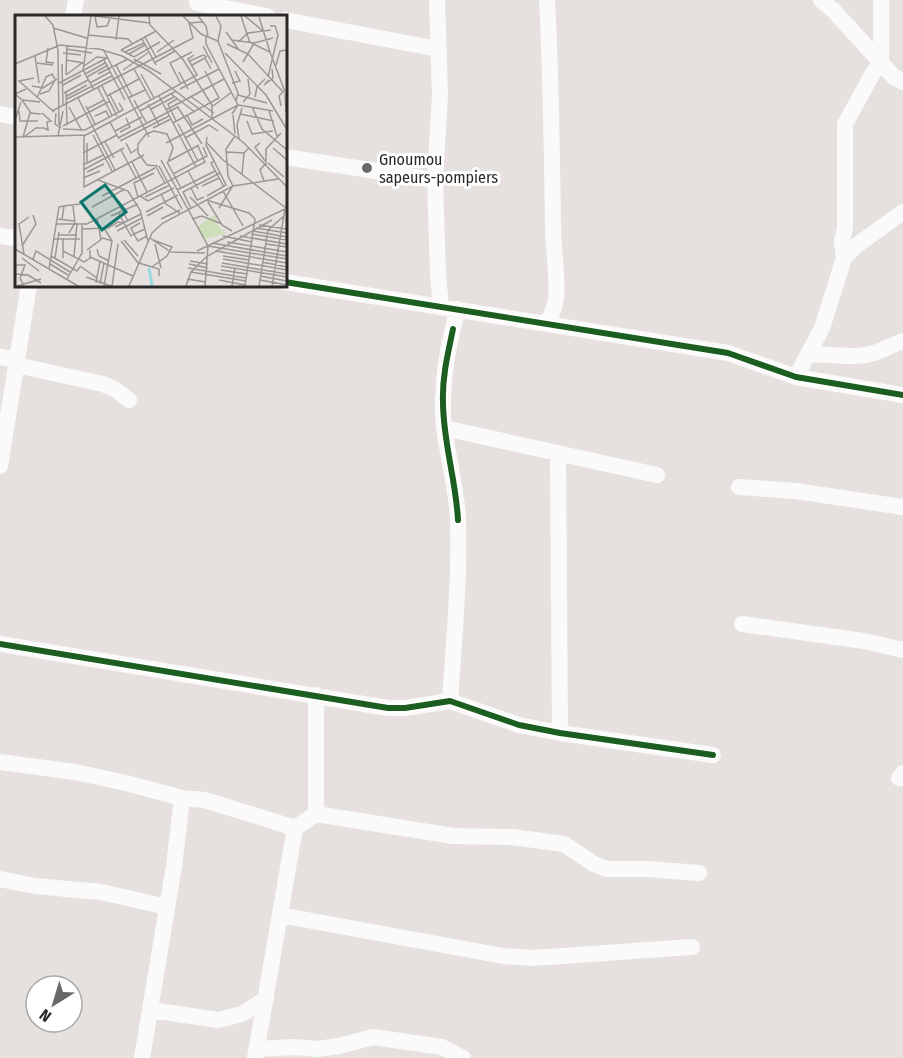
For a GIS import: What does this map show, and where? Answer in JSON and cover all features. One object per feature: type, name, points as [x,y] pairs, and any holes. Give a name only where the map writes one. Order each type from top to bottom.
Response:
[{"type":"street","points":[[73,15],[76,0]]},
{"type":"street","points":[[437,0],[440,95],[435,180],[441,307]]},
{"type":"street","points":[[546,323],[556,301],[547,0]]},
{"type":"street","points":[[796,377],[822,328],[844,258],[842,241],[845,228],[845,124],[873,73],[881,63],[881,0]]},
{"type":"street","points":[[828,3],[894,77],[903,82]]},
{"type":"street","points":[[196,6],[260,15]]},
{"type":"street","points":[[286,20],[438,50]]},
{"type":"street","points":[[0,114],[15,117]]},
{"type":"street","points":[[286,157],[435,180]]},
{"type":"street","points":[[844,258],[857,245],[903,212]]},
{"type":"street","points":[[0,236],[15,238]]},
{"type":"street","points":[[286,282],[728,352],[796,377],[903,395]]},
{"type":"street","points":[[0,466],[29,286]]},
{"type":"street","points":[[450,701],[456,609],[458,520],[457,498],[444,428],[443,384],[458,309]]},
{"type":"street","points":[[809,355],[859,356],[903,341]]},
{"type":"street","points":[[0,357],[103,384],[129,400]]},
{"type":"street","points":[[444,428],[657,475]]},
{"type":"street","points":[[558,453],[560,733]]},
{"type":"street","points":[[739,487],[796,491],[903,507]]},
{"type":"street","points":[[741,624],[864,641],[903,650]]},
{"type":"street","points":[[0,644],[388,708],[405,708],[450,701],[519,725],[560,733],[713,754]]},
{"type":"street","points":[[316,695],[316,814]]},
{"type":"street","points":[[0,762],[75,772],[182,798],[206,800],[295,828]]},
{"type":"street","points":[[903,772],[899,777],[903,778]]},
{"type":"street","points":[[142,1058],[174,866],[182,798]]},
{"type":"street","points":[[463,1058],[442,1047],[373,1037],[339,1046],[317,1049],[295,1047],[256,1054],[295,828],[316,814],[453,836],[512,837],[564,844],[594,864],[607,869],[699,873]]},
{"type":"street","points":[[0,879],[43,887],[101,892],[167,908]]},
{"type":"street","points":[[280,915],[503,956],[533,958],[692,947]]},
{"type":"street","points":[[151,1010],[218,1020],[242,1014],[266,999]]},
{"type":"cycle path","points":[[286,282],[728,353],[796,377],[903,395]]},
{"type":"cycle path","points":[[453,329],[444,374],[443,402],[458,520]]},
{"type":"cycle path","points":[[0,644],[388,708],[405,708],[450,701],[519,725],[713,755]]},
{"type":"place","name":"Gnoumou sapeurs-pompiers","points":[[367,168]]}]
